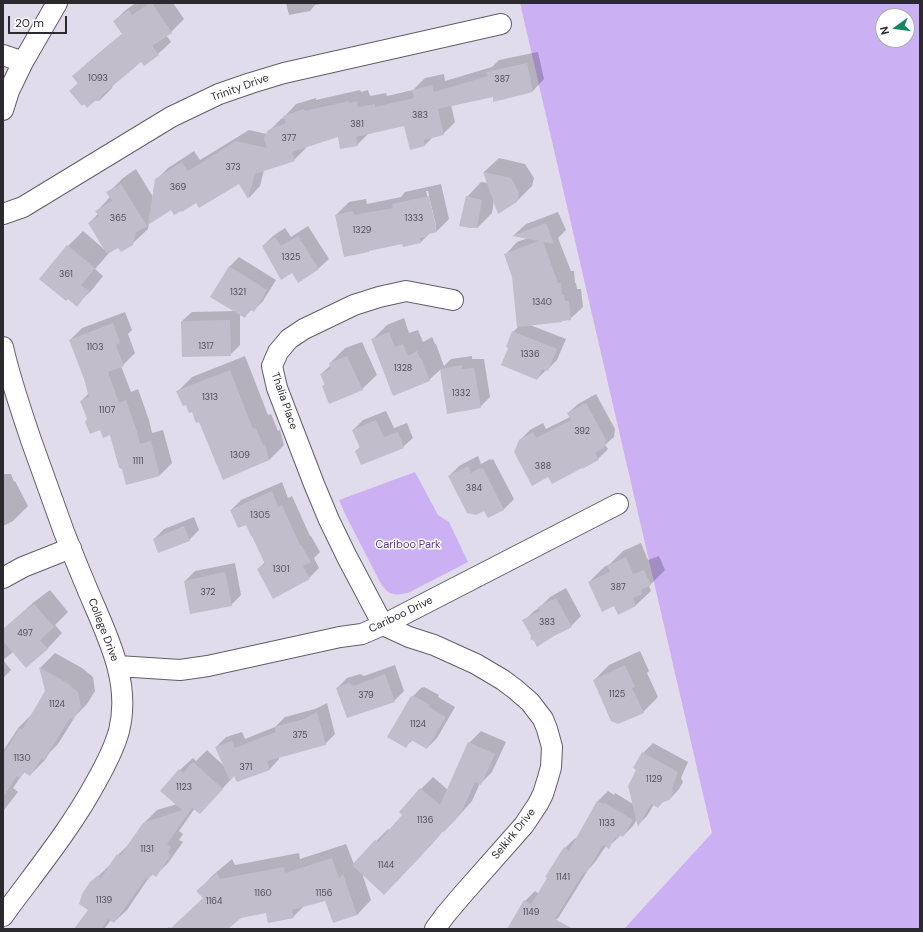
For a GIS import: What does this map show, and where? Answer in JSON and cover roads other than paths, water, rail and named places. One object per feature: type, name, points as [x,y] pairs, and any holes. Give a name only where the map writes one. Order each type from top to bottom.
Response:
[{"type":"street","points":[[3,110],[9,91],[23,62],[57,3]]},
{"type":"street","name":"Trinity Drive","points":[[3,214],[23,207],[171,117],[219,94],[284,73],[501,24]]},
{"type":"street","points":[[3,55],[23,62]]},
{"type":"street","name":"Thalia Place","points":[[383,625],[329,520],[277,388],[272,366],[278,352],[289,339],[304,329],[354,305],[379,297],[406,291],[453,300]]},
{"type":"street","name":"College Drive","points":[[3,347],[22,414],[70,548],[109,638],[118,666],[123,698],[122,714],[118,731],[105,765],[86,800],[75,818],[3,916]]},
{"type":"street","name":"Cariboo Drive","points":[[118,666],[180,670],[201,667],[340,637],[362,634],[383,625],[618,504]]},
{"type":"street","points":[[3,578],[23,566],[70,548]]},
{"type":"street","name":"Selkirk Drive","points":[[383,625],[409,637],[434,645],[462,657],[503,680],[530,702],[543,719],[552,748],[551,767],[548,778],[543,794],[534,810],[524,825],[454,904],[435,929]]},
{"type":"park label","name":"Cariboo Park","points":[[408,545]]}]
